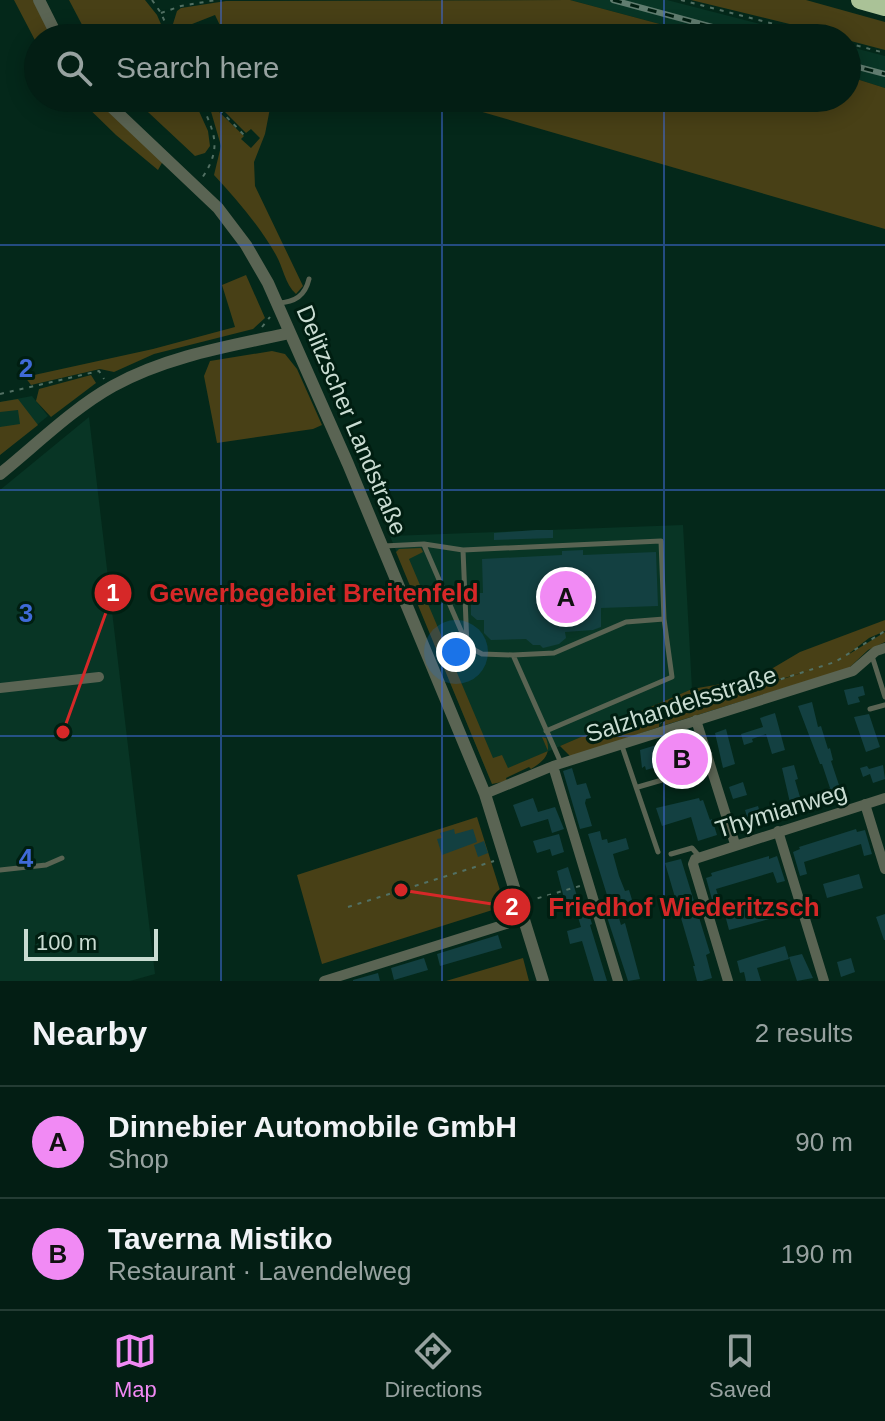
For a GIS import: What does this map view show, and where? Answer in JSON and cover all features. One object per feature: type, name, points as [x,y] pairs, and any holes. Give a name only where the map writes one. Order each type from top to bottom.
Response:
[{"type":"highway","points":[[860,0],[885,7]]},
{"type":"street","points":[[39,0],[51,24]]},
{"type":"street","name":"Delitzscher Landstraße","points":[[117,112],[218,208],[246,245],[277,303],[383,546],[485,794],[543,981]]},
{"type":"street","points":[[0,474],[109,388],[169,361],[290,333]]},
{"type":"street","name":"Salzhandelsstraße","points":[[485,794],[557,765],[853,671],[885,648]]},
{"type":"street","points":[[0,688],[99,677]]},
{"type":"street","points":[[696,720],[735,844]]},
{"type":"street","points":[[557,765],[618,981]]},
{"type":"street","name":"Thymianweg","points":[[696,860],[735,844],[885,798]]},
{"type":"street","points":[[865,804],[885,869]]},
{"type":"street","points":[[778,831],[824,981]]},
{"type":"street","points":[[696,860],[728,981]]},
{"type":"street","points":[[329,980],[525,918]]},
{"type":"lane","points":[[277,303],[299,297],[306,290],[309,279]]},
{"type":"lane","points":[[383,546],[424,544],[463,550],[661,541],[664,619],[672,677],[546,731]]},
{"type":"lane","points":[[424,544],[467,646],[482,654],[554,653],[626,622],[664,619]]},
{"type":"lane","points":[[463,550],[467,646]]},
{"type":"lane","points":[[513,655],[546,731],[557,765]]},
{"type":"lane","points":[[872,655],[885,697]]},
{"type":"lane","points":[[870,709],[885,705]]},
{"type":"lane","points":[[622,745],[658,852]]},
{"type":"lane","points":[[638,787],[669,778]]},
{"type":"lane","points":[[671,854],[692,848],[696,860]]},
{"type":"lane","points":[[0,870],[46,865],[62,858]]},
{"type":"path","points":[[152,0],[166,24]]},
{"type":"path","points":[[161,13],[216,0]]},
{"type":"path","points":[[681,0],[774,24]]},
{"type":"path","points":[[861,47],[885,53]]},
{"type":"path","points":[[196,184],[213,161],[215,145],[204,112]]},
{"type":"path","points":[[222,112],[244,135]]},
{"type":"path","points":[[0,394],[99,371],[109,388]]},
{"type":"path","points":[[662,731],[660,721],[665,716],[835,662],[885,631]]},
{"type":"path","points":[[348,907],[506,858]]},
{"type":"path","points":[[527,901],[588,883]]},
{"type":"shaded area","points":[[14,0],[33,0],[45,24],[27,24]]},
{"type":"shaded area","points":[[69,0],[145,0],[161,24],[82,24]]},
{"type":"shaded area","points":[[570,0],[667,0],[760,24],[660,24]]},
{"type":"shaded area","points":[[570,0],[660,24],[219,24],[215,15],[192,24],[173,24],[181,8],[226,1]]},
{"type":"shaded area","points":[[691,0],[806,0],[885,22],[885,50],[861,44],[861,24],[790,24]]},
{"type":"shaded area","points":[[861,50],[885,56],[885,88],[861,80]]},
{"type":"shaded area","points":[[861,80],[885,88],[885,229],[482,112],[861,112]]},
{"type":"shaded area","points":[[92,112],[110,112],[163,161],[158,170]]},
{"type":"shaded area","points":[[148,112],[199,112],[208,131],[210,146],[205,153],[195,156]]},
{"type":"shaded area","points":[[211,112],[219,112],[244,136],[241,139],[251,148],[260,138],[251,129],[246,133],[225,112],[269,112],[254,162],[255,186],[303,286],[296,294],[262,233],[214,175],[221,146]]},
{"type":"shaded area","points":[[246,275],[265,318],[253,329],[154,354],[114,372],[100,369],[31,385],[25,377],[153,349],[235,327],[222,285]]},
{"type":"shaded area","points":[[272,351],[285,354],[297,369],[322,425],[313,429],[217,443],[204,376],[210,361]]},
{"type":"shaded area","points":[[91,375],[96,383],[51,417],[36,401],[39,389]]},
{"type":"shaded area","points":[[32,396],[48,416],[0,455],[0,402]]},
{"type":"shaded area","points":[[18,399],[38,425],[0,455],[0,427],[20,424],[18,410],[0,412],[0,402]]},
{"type":"shaded area","points":[[89,417],[155,974],[130,981],[0,981],[0,490]]},
{"type":"shaded area","points":[[683,525],[692,689],[489,777],[390,536]]},
{"type":"shaded area","points":[[421,548],[423,552],[409,559],[493,758],[502,755],[508,768],[548,751],[536,766],[506,778],[507,781],[492,784],[396,552],[399,549]]},
{"type":"shaded area","points":[[885,620],[885,631],[869,638],[846,656],[885,632],[885,642],[868,650],[849,668],[662,726],[665,717],[811,670],[677,711],[660,718],[659,727],[571,757],[560,746],[692,689],[756,678],[800,652]]},
{"type":"shaded area","points":[[477,817],[505,906],[322,964],[297,875]]},
{"type":"shaded area","points":[[523,958],[529,981],[446,981]]},
{"type":"building","points":[[553,530],[553,538],[494,540],[494,533]]},
{"type":"building","points":[[583,550],[583,555],[656,552],[658,606],[601,608],[601,627],[565,632],[566,638],[559,644],[543,648],[526,639],[491,640],[484,633],[484,620],[477,620],[471,615],[471,599],[476,593],[483,593],[482,559],[562,555],[562,551]]},
{"type":"building","points":[[863,686],[865,695],[858,697],[860,702],[848,705],[844,690]]},
{"type":"building","points":[[812,702],[818,727],[821,726],[830,748],[843,797],[829,801],[826,789],[830,788],[798,706]]},
{"type":"building","points":[[775,713],[785,750],[772,754],[766,734],[744,745],[741,734],[763,727],[760,718]]},
{"type":"building","points":[[869,714],[880,747],[866,752],[854,717]]},
{"type":"building","points":[[726,729],[735,764],[723,768],[715,733]]},
{"type":"building","points":[[684,734],[689,736],[691,742],[688,743],[700,782],[681,787],[673,762],[646,770],[645,766],[642,768],[640,750]]},
{"type":"building","points":[[794,765],[802,804],[791,807],[782,768]]},
{"type":"building","points":[[883,765],[885,779],[873,783],[870,774],[863,777],[860,768]]},
{"type":"building","points":[[572,768],[577,785],[586,783],[591,798],[586,799],[585,803],[592,826],[580,829],[563,771]]},
{"type":"building","points":[[743,782],[747,795],[733,799],[729,787]]},
{"type":"building","points":[[533,798],[538,812],[555,807],[564,829],[552,833],[548,819],[521,827],[513,805]]},
{"type":"building","points":[[699,798],[703,800],[717,835],[698,841],[691,817],[662,826],[656,808]]},
{"type":"building","points":[[758,806],[762,819],[749,823],[745,810]]},
{"type":"building","points":[[454,829],[455,834],[473,829],[477,842],[442,855],[437,839],[442,838],[440,833]]},
{"type":"building","points":[[856,829],[857,832],[865,830],[872,854],[864,856],[861,844],[804,862],[807,874],[800,876],[793,852],[799,847]]},
{"type":"building","points":[[600,831],[602,840],[607,839],[608,843],[626,838],[629,849],[613,854],[625,891],[629,890],[633,903],[611,908],[588,834]]},
{"type":"building","points":[[559,834],[564,852],[552,856],[550,849],[537,853],[533,841]]},
{"type":"building","points":[[484,841],[488,853],[478,857],[474,845]]},
{"type":"building","points":[[769,856],[769,859],[777,856],[785,881],[777,883],[773,872],[716,889],[720,901],[713,903],[706,878],[712,876],[711,873]]},
{"type":"building","points":[[681,859],[710,953],[706,955],[712,978],[702,981],[697,981],[665,863]]},
{"type":"building","points":[[568,867],[580,906],[567,910],[557,871]]},
{"type":"building","points":[[859,874],[863,888],[827,898],[823,884]]},
{"type":"building","points":[[775,900],[780,916],[729,930],[725,915]]},
{"type":"building","points":[[616,908],[621,925],[625,923],[640,979],[628,981],[605,911]]},
{"type":"building","points":[[589,914],[607,981],[594,981],[582,941],[570,944],[567,931],[581,927],[578,917]]},
{"type":"building","points":[[885,914],[885,940],[884,940],[876,917]]},
{"type":"building","points":[[498,935],[502,948],[440,966],[437,954]]},
{"type":"building","points":[[785,946],[789,959],[757,968],[761,981],[746,981],[744,972],[740,973],[737,961]]},
{"type":"building","points":[[802,954],[813,978],[797,981],[789,957]]},
{"type":"building","points":[[424,958],[428,970],[394,980],[391,968]]},
{"type":"building","points":[[851,958],[855,972],[841,977],[837,962]]},
{"type":"building","points":[[378,973],[380,981],[353,981],[353,980]]},
{"type":"railway","points":[[613,0],[701,24]]},
{"type":"railway","points":[[861,68],[885,74]]},
{"type":"place","name":"Dinnebier Automobile GmbH","points":[[566,597]]},
{"type":"place","name":"Gewerbegebiet Breitenfeld","points":[[63,732]]},
{"type":"place","name":"Taverna Mistiko","points":[[682,759]]},
{"type":"place","name":"Friedhof Wiederitzsch","points":[[401,890]]}]
